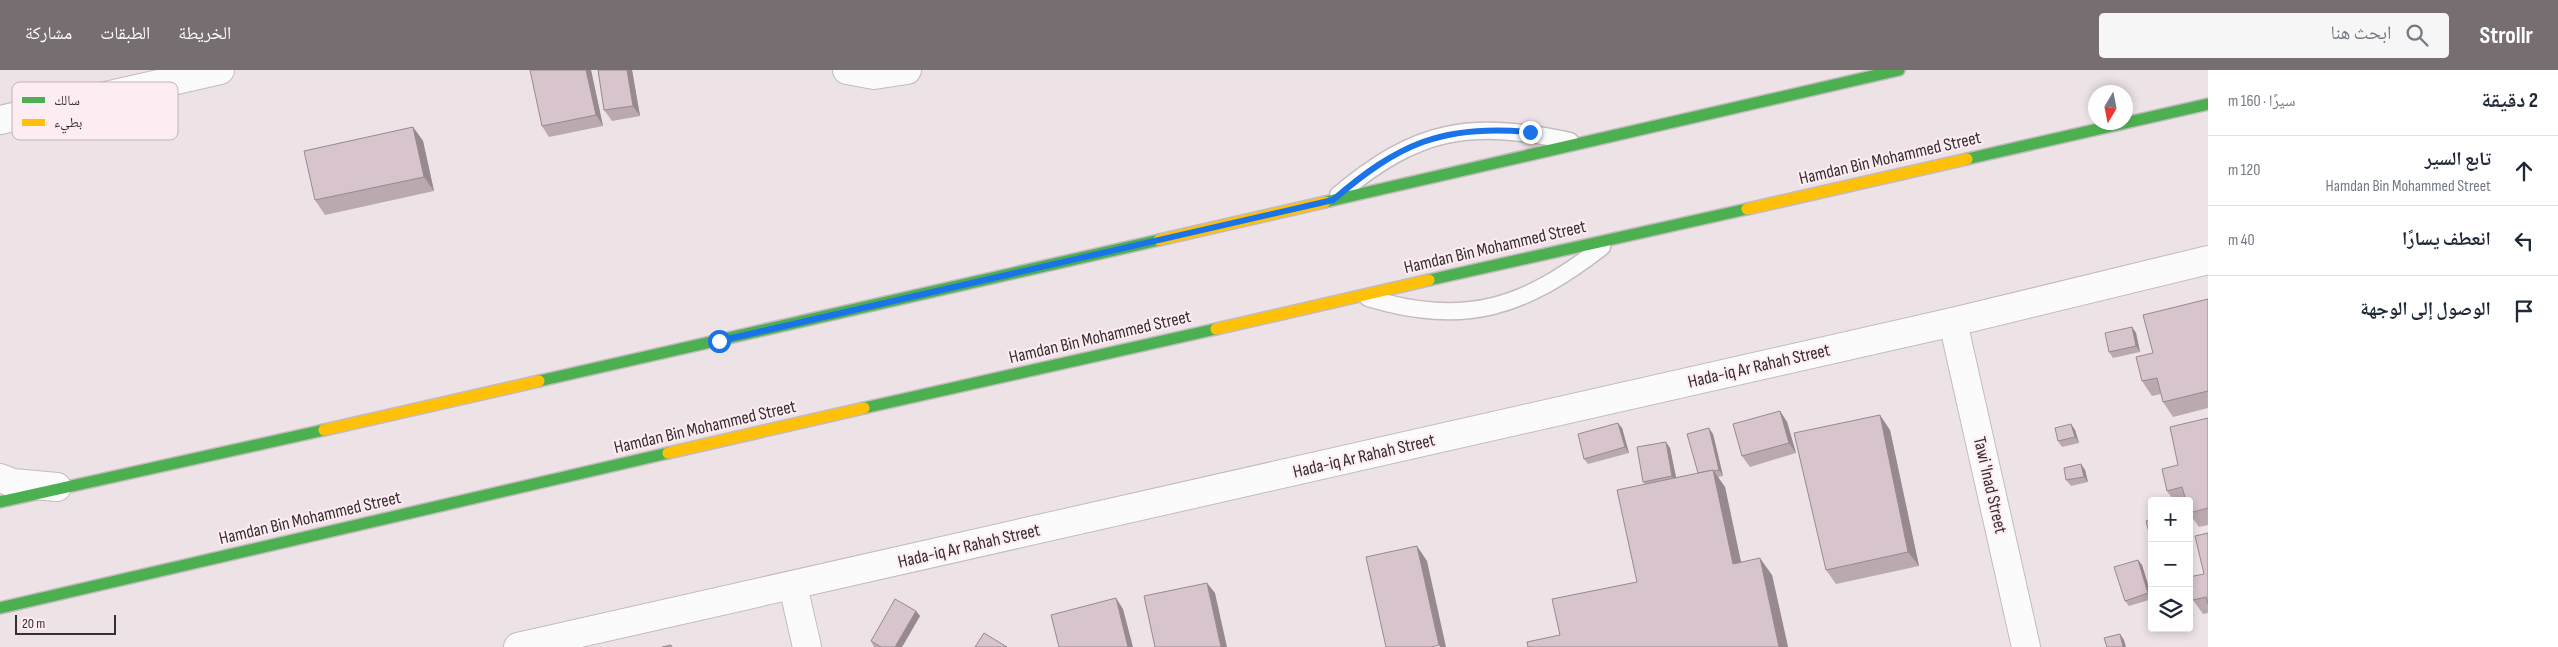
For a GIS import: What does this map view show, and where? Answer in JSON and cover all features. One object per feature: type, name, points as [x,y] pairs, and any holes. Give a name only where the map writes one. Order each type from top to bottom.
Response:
[{"type":"main road","points":[[0,502],[710,343],[1899,70]]},
{"type":"main road","name":"Hamdan Bin Mohammed Street","points":[[0,608],[739,436],[2208,104]]},
{"type":"street","points":[[167,82],[220,70]]},
{"type":"street","points":[[848,70],[874,75],[907,70]]},
{"type":"street","name":"Hada-iq Ar Rahah Street","points":[[518,647],[1953,322],[2208,260]]},
{"type":"street","name":"Tawi 'Inad Street","points":[[1953,322],[2026,647]]},
{"type":"street","points":[[0,478],[13,483],[64,488]]},
{"type":"street","points":[[793,586],[807,647]]},
{"type":"lane","points":[[1333,200],[1366,171],[1396,153],[1427,139],[1461,132],[1495,129],[1530,132],[1582,143]]},
{"type":"lane","points":[[1361,296],[1402,308],[1436,312],[1470,311],[1504,304],[1536,291],[1566,274],[1612,238]]},
{"type":"building","points":[[530,70],[586,70],[596,115],[542,126]]},
{"type":"building","points":[[598,70],[627,70],[633,106],[604,110]]},
{"type":"building","points":[[413,127],[424,177],[315,200],[304,151]]},
{"type":"building","points":[[2208,299],[2208,391],[2163,402],[2157,378],[2142,381],[2136,357],[2153,353],[2143,315]]},
{"type":"building","points":[[2132,327],[2136,346],[2109,352],[2105,333]]},
{"type":"building","points":[[1780,411],[1789,443],[1742,456],[1733,424]]},
{"type":"building","points":[[1880,415],[1908,552],[1826,570],[1794,433]]},
{"type":"building","points":[[2208,418],[2208,508],[2193,512],[2193,497],[2185,497],[2182,487],[2167,491],[2162,469],[2178,465],[2170,427]]},
{"type":"building","points":[[1618,423],[1625,447],[1584,459],[1578,434]]},
{"type":"building","points":[[2071,424],[2075,437],[2058,441],[2055,428]]},
{"type":"building","points":[[1709,428],[1719,470],[1698,473],[1687,434]]},
{"type":"building","points":[[1666,442],[1672,476],[1643,482],[1637,447]]},
{"type":"building","points":[[2081,464],[2084,477],[2066,480],[2064,468]]},
{"type":"building","points":[[1713,470],[1733,564],[1760,558],[1779,647],[1528,647],[1527,642],[1560,635],[1552,599],[1637,582],[1617,490]]},
{"type":"building","points":[[2208,533],[2208,604],[2206,597],[2193,600],[2193,576],[2204,574],[2195,536]]},
{"type":"building","points":[[1417,546],[1439,645],[1431,647],[1386,647],[1366,557]]},
{"type":"building","points":[[2138,560],[2148,593],[2125,601],[2114,567]]},
{"type":"building","points":[[1207,583],[1221,647],[1155,647],[1144,596]]},
{"type":"building","points":[[1116,598],[1128,647],[1059,647],[1051,615]]},
{"type":"building","points":[[895,599],[916,611],[895,647],[881,647],[871,641]]},
{"type":"building","points":[[984,633],[1007,647],[975,647]]},
{"type":"building","points":[[2120,634],[2123,647],[2107,647],[2104,638]]},
{"type":"traffic: fast","points":[[1325,202],[1899,70]]},
{"type":"traffic: fast","points":[[1967,159],[2208,104]]},
{"type":"traffic: fast","points":[[1429,280],[1747,209]]},
{"type":"traffic: fast","points":[[539,381],[1159,240]]},
{"type":"traffic: fast","points":[[864,408],[1216,329]]},
{"type":"traffic: fast","points":[[0,502],[324,430]]},
{"type":"traffic: fast","points":[[0,608],[668,453]]},
{"type":"traffic: slow","points":[[1747,209],[1967,159]]},
{"type":"traffic: slow","points":[[1159,240],[1325,202]]},
{"type":"traffic: slow","points":[[1216,329],[1429,280]]},
{"type":"traffic: slow","points":[[324,430],[539,381]]},
{"type":"traffic: slow","points":[[668,453],[864,408]]},
{"type":"route","points":[[719,341],[1333,200],[1366,171],[1396,153],[1427,139],[1461,132],[1495,129],[1530,132]]}]
